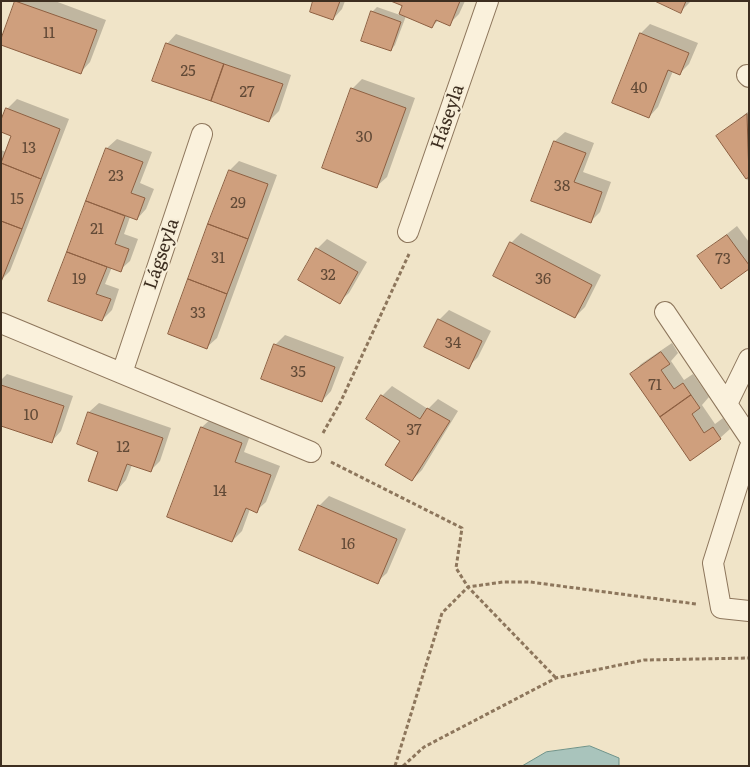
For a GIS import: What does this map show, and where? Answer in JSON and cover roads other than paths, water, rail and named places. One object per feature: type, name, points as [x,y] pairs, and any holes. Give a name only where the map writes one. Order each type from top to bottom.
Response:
[{"type":"street","name":"Háseyla","points":[[408,232],[488,1]]},
{"type":"street","name":"Lágseyla","points":[[122,373],[202,134]]},
{"type":"street","points":[[665,312],[749,436]]},
{"type":"street","points":[[1,323],[312,452]]},
{"type":"street","points":[[727,404],[749,359]]},
{"type":"street","points":[[749,449],[713,564],[721,608],[749,611]]},
{"type":"water","points":[[590,746],[619,758],[619,766],[522,766],[546,752]]}]
